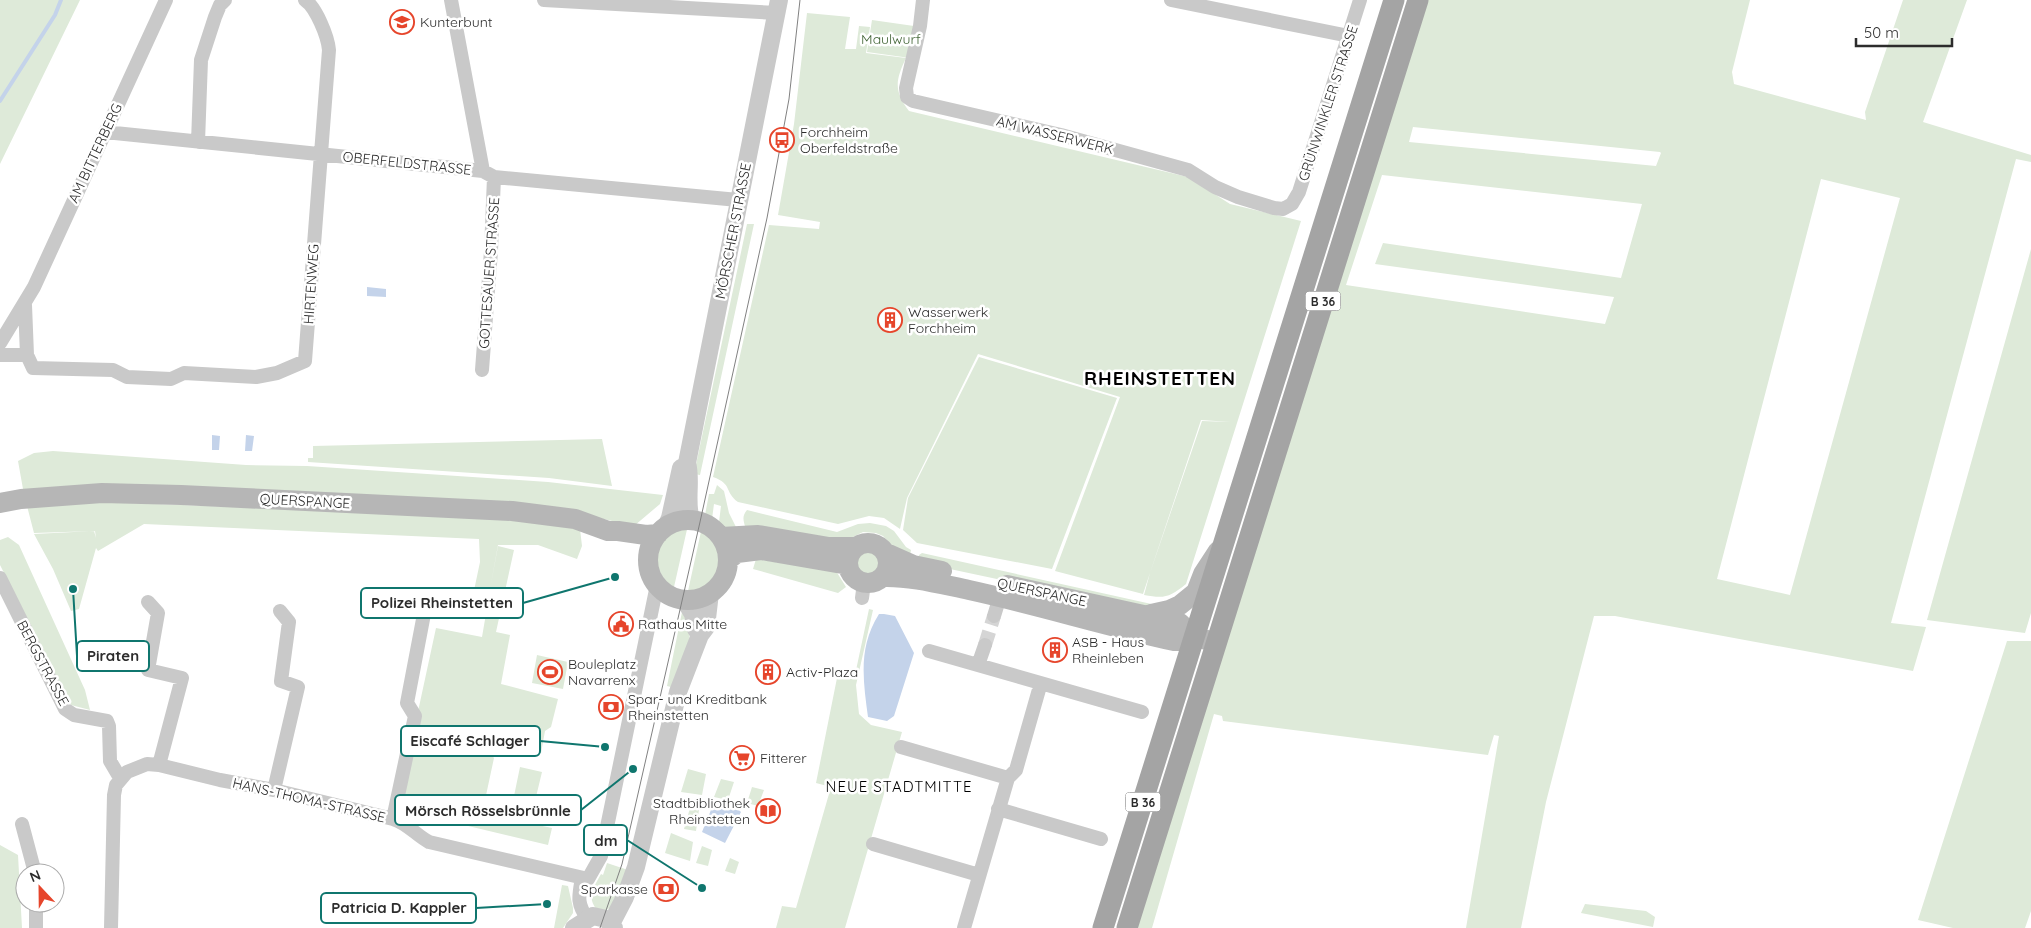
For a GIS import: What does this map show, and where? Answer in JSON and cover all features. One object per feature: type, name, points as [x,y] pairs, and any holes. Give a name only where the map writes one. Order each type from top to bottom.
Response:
[{"type":"main road","name":"B 36","points":[[1103,928],[1201,610],[1225,541],[1394,0]]},
{"type":"main road","name":"B 36","points":[[1126,928],[1418,0]]},
{"type":"main road","name":"QUERSPANGE","points":[[0,503],[21,499],[102,493],[181,495],[512,511],[575,519],[608,531]]},
{"type":"main road","points":[[608,531],[618,530],[646,535],[662,530],[678,521],[691,520],[706,524],[721,537],[726,548],[728,560],[724,576],[718,586],[710,593],[697,598],[684,599],[671,595],[657,585],[650,572],[648,558],[653,541],[662,530]]},
{"type":"main road","points":[[608,531],[614,538],[648,558]]},
{"type":"main road","points":[[721,537],[758,535],[829,547],[852,556]]},
{"type":"main road","points":[[1148,614],[1170,610],[1180,605],[1196,592],[1203,574],[1225,541]]},
{"type":"main road","points":[[861,544],[875,544],[886,553],[888,566],[870,586],[853,577],[852,556],[861,544]]},
{"type":"main road","points":[[728,560],[737,553],[761,550],[852,556]]},
{"type":"main road","name":"QUERSPANGE","points":[[886,553],[913,565],[1174,641],[1194,637],[1216,643]]},
{"type":"main road","name":"QUERSPANGE","points":[[870,586],[896,577],[1002,590],[1148,614],[1180,622],[1194,637]]},
{"type":"street","name":"AM BITTERBERG","points":[[0,343],[24,305],[166,0]]},
{"type":"street","points":[[198,142],[201,60],[215,17],[220,5],[225,0]]},
{"type":"street","points":[[305,0],[314,10],[326,35],[330,50],[320,154]]},
{"type":"street","name":"GOTTESAUER STRASSE","points":[[451,0],[488,174],[491,251],[482,370]]},
{"type":"street","points":[[544,0],[778,6]]},
{"type":"street","name":"AM WASSERWERK","points":[[923,0],[920,26],[906,88],[907,97],[913,101],[1061,135],[1188,170],[1215,187],[1238,197],[1274,208],[1283,209],[1292,204]]},
{"type":"street","points":[[1171,0],[1349,36]]},
{"type":"street","name":"GRÜNWINKLER STRASSE","points":[[1292,204],[1299,192],[1360,0]]},
{"type":"street","name":"MÖRSCHER STRASSE","points":[[691,520],[688,498],[689,470],[687,463],[778,6]]},
{"type":"street","name":"OBERFELDSTRASSE","points":[[105,132],[738,200]]},
{"type":"street","name":"HIRTENWEG","points":[[28,355],[33,368],[113,370],[127,377],[171,379],[184,373],[256,377],[277,373],[305,361],[320,154]]},
{"type":"street","name":"AM BITTERBERG","points":[[24,305],[28,355]]},
{"type":"street","points":[[0,355],[28,355]]},
{"type":"street","name":"MÖRSCHER STRASSE","points":[[662,530],[670,518],[680,469],[687,463]]},
{"type":"street","name":"BERGSTRASSE","points":[[0,578],[65,709],[74,714],[107,721],[109,726],[110,761],[120,778]]},
{"type":"street","points":[[581,923],[579,896],[582,878],[588,879],[601,856],[657,585]]},
{"type":"street","points":[[994,616],[1002,590]]},
{"type":"street","points":[[581,923],[593,916],[600,917],[612,926],[625,897],[636,867],[678,692],[700,635],[706,626],[710,593]]},
{"type":"street","points":[[684,599],[693,614],[696,629],[700,635]]},
{"type":"street","points":[[148,602],[158,613],[148,670],[182,678],[160,764]]},
{"type":"street","points":[[393,819],[415,716],[407,703],[424,614],[415,606]]},
{"type":"street","points":[[274,790],[298,687],[281,681],[289,622],[280,611]]},
{"type":"street","points":[[978,665],[985,646]]},
{"type":"street","points":[[930,651],[1142,712]]},
{"type":"street","points":[[964,928],[1008,778],[1016,770],[1021,754],[1040,686],[1036,682]]},
{"type":"street","points":[[901,747],[1008,778]]},
{"type":"street","name":"HANS-THOMA-STRASSE","points":[[120,778],[134,768],[147,764],[160,764],[220,780],[274,790],[402,821],[418,836],[429,842],[582,878]]},
{"type":"street","points":[[112,928],[114,794],[120,778]]},
{"type":"street","points":[[998,809],[1101,839]]},
{"type":"street","points":[[22,824],[32,863]]},
{"type":"street","points":[[873,844],[979,875]]},
{"type":"street","points":[[36,913],[36,928]]},
{"type":"green space","points":[[0,0],[80,0],[0,164]]},
{"type":"green space","points":[[1424,0],[1750,0],[1732,72],[1734,84],[1866,120],[1865,112],[1903,0],[1967,0],[1923,122],[2031,155],[2031,162],[2016,159],[1891,623],[1926,627],[1913,671],[1615,616],[1594,616],[1546,802],[1521,928],[1466,928],[1499,736],[1494,735],[1488,755],[1223,721],[1222,716],[1214,714],[1152,928],[1137,928]],"holes":[[[1413,127],[1660,152],[1661,153],[1656,166],[1409,142]],[[1382,175],[1642,204],[1621,278],[1383,243],[1375,264],[1614,297],[1605,324],[1346,285]],[[1821,179],[1900,198],[1790,595],[1717,579]]]},
{"type":"green space","points":[[807,13],[850,17],[845,49],[856,49],[859,26],[870,27],[866,53],[906,58],[898,80],[898,86],[901,98],[909,111],[1188,177],[1230,204],[1301,221],[1186,584],[1176,592],[1167,596],[1157,597],[1144,595],[1150,573],[1143,594],[1055,571],[1120,397],[978,354],[907,498],[900,529],[884,518],[869,516],[838,524],[738,502],[723,482],[713,477],[769,225],[819,229],[820,222],[778,215],[794,124]],"holes":[[[1201,420],[1231,422],[1202,421],[1150,573]]]},
{"type":"green space","name":"Maulwurf","points":[[872,20],[914,26],[910,58],[867,52]]},
{"type":"green space","points":[[747,224],[754,224],[700,475],[694,474]]},
{"type":"green space","points":[[2031,249],[2031,613],[2025,633],[1927,620]]},
{"type":"green space","points":[[979,357],[1117,398],[1052,569],[917,543],[903,530],[908,498]]},
{"type":"green space","points":[[602,439],[612,486],[549,478],[308,462],[308,458],[313,458],[313,446]]},
{"type":"green space","points":[[53,451],[246,465],[307,466],[548,482],[663,495],[660,504],[634,526],[573,512],[23,489],[18,461],[34,453]]},
{"type":"green space","points":[[717,485],[724,491],[729,513],[738,531],[724,528],[719,522],[721,506],[714,504],[712,519],[705,515],[709,494],[714,494]]},
{"type":"green space","points":[[75,501],[524,518],[580,529],[582,546],[577,559],[538,545],[498,545],[490,589],[498,546],[514,550],[496,632],[510,635],[501,684],[558,699],[551,727],[545,731],[541,753],[484,739],[483,744],[494,758],[485,800],[472,806],[471,811],[552,828],[548,845],[397,809],[436,628],[482,637],[488,602],[472,600],[480,562],[479,539],[144,524],[98,551],[96,548],[79,609],[71,611],[53,569],[34,534],[92,531],[34,533],[27,506]]},
{"type":"green space","points":[[747,510],[837,532],[858,524],[870,523],[886,526],[894,531],[906,547],[911,550],[909,561],[883,536],[876,533],[863,532],[847,540],[746,530],[744,517]]},
{"type":"green space","points":[[688,525],[674,587],[668,583],[659,570],[657,562],[658,546],[668,531]]},
{"type":"green space","points":[[702,527],[711,535],[717,545],[720,556],[719,566],[716,576],[710,584],[700,589],[688,591]]},
{"type":"green space","points":[[8,537],[19,545],[85,690],[90,710],[71,705],[0,565],[0,540]]},
{"type":"green space","points":[[868,549],[878,553],[882,563],[878,573],[868,577],[858,573],[854,563],[858,553]]},
{"type":"green space","points":[[922,553],[1156,605],[1156,607],[1119,605],[917,562],[919,555]]},
{"type":"green space","points":[[756,559],[836,571],[846,587],[838,593],[753,569]]},
{"type":"green space","points":[[869,609],[873,610],[856,685],[859,714],[871,725],[902,732],[845,928],[776,928],[782,906],[796,908],[831,787],[816,783],[838,673],[855,675]]},
{"type":"green space","points":[[682,612],[687,621],[689,640],[684,659],[671,687],[667,686]]},
{"type":"green space","points":[[2007,641],[2031,641],[2031,911],[2025,928],[1953,928],[1918,920]]},
{"type":"green space","name":"Bouleplatz Navarrenx","points":[[537,655],[568,662],[563,689],[532,683]]},
{"type":"green space","points":[[520,767],[542,772],[535,801],[514,796]]},
{"type":"green space","points":[[688,769],[706,774],[702,795],[681,792]]},
{"type":"green space","points":[[721,779],[734,782],[728,800],[714,797]]},
{"type":"green space","points":[[752,787],[764,790],[758,806],[747,803]]},
{"type":"green space","points":[[692,801],[700,803],[696,831],[684,829]]},
{"type":"green space","points":[[671,833],[693,842],[690,861],[665,853]]},
{"type":"green space","points":[[0,845],[18,855],[18,863],[15,863],[15,913],[21,913],[22,928],[0,928]]},
{"type":"green space","points":[[702,846],[712,850],[708,866],[696,863]]},
{"type":"green space","points":[[730,858],[739,862],[735,874],[725,871]]},
{"type":"green space","points":[[607,863],[628,870],[611,907],[605,911],[597,910],[592,901],[592,892],[601,874],[603,875]]},
{"type":"green space","points":[[562,885],[568,886],[573,913],[563,928],[554,928]]},
{"type":"green space","points":[[1585,904],[1646,911],[1655,917],[1653,927],[1581,913]]},
{"type":"water","points":[[367,287],[386,289],[386,297],[367,296]]},
{"type":"water","points":[[212,435],[220,436],[219,450],[212,450]]},
{"type":"water","points":[[246,435],[254,436],[252,451],[245,451]]},
{"type":"water","points":[[879,614],[895,616],[914,653],[894,716],[887,721],[868,717],[864,677],[865,651],[872,626]]},
{"type":"water","points":[[713,805],[735,806],[741,812],[725,843],[702,832]]},
{"type":"waterway","points":[[0,101],[55,15],[61,0]]},
{"type":"tunnel","points":[[985,645],[994,616]]},
{"type":"tram line","points":[[600,928],[622,864],[767,218],[789,99],[800,0]]},
{"type":"place","name":"Kunterbunt","points":[[402,22]]},
{"type":"place","name":"Forchheim Oberfeldstraße","points":[[782,140]]},
{"type":"place","name":"Wasserwerk Forchheim","points":[[890,320]]},
{"type":"place","name":"Polizei Rheinstetten","points":[[615,577]]},
{"type":"place","name":"Piraten","points":[[73,589]]},
{"type":"place","name":"Rathaus Mitte","points":[[621,624]]},
{"type":"place","name":"ASB - Haus Rheinleben","points":[[1055,650]]},
{"type":"place","name":"Bouleplatz Navarrenx","points":[[550,672]]},
{"type":"place","name":"Activ-Plaza","points":[[768,672]]},
{"type":"place","name":"Spar- und Kreditbank Rheinstetten","points":[[611,707]]},
{"type":"place","name":"Eiscafé Schlager","points":[[605,747]]},
{"type":"place","name":"Fitterer","points":[[742,758]]},
{"type":"place","name":"Mörsch Rösselsbrünnle","points":[[633,769]]},
{"type":"place","name":"Stadtbibliothek Rheinstetten","points":[[768,811]]},
{"type":"place","name":"dm","points":[[702,888]]},
{"type":"place","name":"Sparkasse","points":[[666,889]]},
{"type":"place","name":"Patricia D. Kappler","points":[[547,904]]},
{"type":"district","name":"RHEINSTETTEN","points":[[1160,378]]},
{"type":"district","name":"NEUE STADTMITTE","points":[[899,786]]}]
